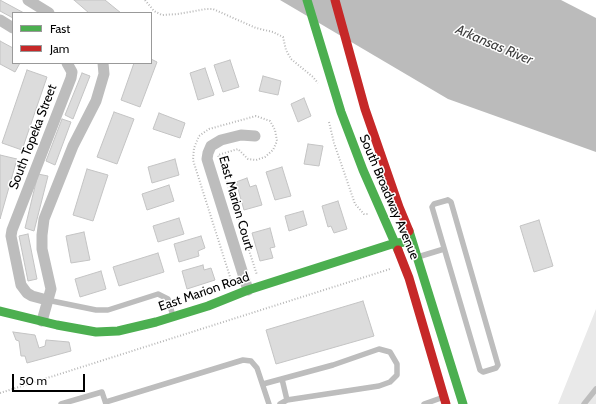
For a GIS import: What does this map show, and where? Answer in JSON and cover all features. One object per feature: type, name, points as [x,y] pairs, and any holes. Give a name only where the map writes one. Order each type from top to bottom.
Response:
[{"type":"main road","name":"South Broadway Avenue","points":[[307,0],[340,112],[409,278],[445,401]]},
{"type":"main road","name":"South Broadway Avenue","points":[[335,0],[365,109],[399,207],[413,241],[463,404]]},
{"type":"main road","name":"East Marion Road","points":[[0,311],[57,326],[96,332],[109,332],[156,322],[208,306],[246,285],[395,243],[413,241]]},
{"type":"street","points":[[28,0],[47,12]]},
{"type":"street","points":[[0,20],[12,27]]},
{"type":"street","name":"South Topeka Street","points":[[47,300],[27,293],[21,285],[12,230],[71,78],[72,72],[68,64]]},
{"type":"street","points":[[42,321],[50,289],[42,249],[44,219],[73,146],[96,101],[104,74],[103,64]]},
{"type":"street","name":"East Marion Court","points":[[246,285],[207,159],[211,146],[215,143],[229,137],[241,135],[255,136]]},
{"type":"lane","points":[[448,200],[451,202],[498,365],[496,368],[483,372],[480,370],[444,249],[432,207],[434,204],[448,200]]},
{"type":"lane","points":[[403,262],[444,249]]},
{"type":"lane","points":[[47,300],[96,310],[108,310],[158,294],[168,299],[173,317]]},
{"type":"lane","points":[[263,384],[333,365],[379,350],[390,352],[397,364],[397,375],[390,382],[379,386],[287,400],[280,404]]},
{"type":"lane","points":[[61,404],[102,392],[106,403],[243,360],[251,362],[258,368],[269,404]]},
{"type":"lane","points":[[282,379],[287,400]]},
{"type":"lane","points":[[584,404],[596,389]]},
{"type":"lane","points":[[424,404],[445,401],[459,392]]},
{"type":"path","points":[[145,0],[154,11],[162,15],[213,9],[256,28],[278,34],[283,37],[286,50],[291,59],[313,77],[320,85]]},
{"type":"path","points":[[256,116],[270,121],[275,130],[277,141],[273,150],[265,157],[256,160],[248,159],[238,149],[218,155],[257,275],[246,285],[235,285],[231,280],[193,160],[194,148],[199,136],[209,129],[256,116]]},
{"type":"path","points":[[329,120],[334,143],[355,204],[364,214],[371,214]]},
{"type":"path","points":[[0,392],[390,269]]},
{"type":"shaded area","points":[[596,309],[596,404],[558,404]]},
{"type":"water","name":"Arkansas River","points":[[280,0],[561,0],[596,18],[596,152],[448,99]]},
{"type":"building","points":[[0,0],[22,12],[12,12],[12,17],[0,11]]},
{"type":"building","points":[[74,0],[105,0],[120,12],[88,12]]},
{"type":"building","points":[[0,41],[12,47],[12,64],[19,64],[15,72],[0,64]]},
{"type":"building","points":[[152,60],[157,62],[140,107],[121,100],[134,64],[152,64]]},
{"type":"building","points":[[230,60],[239,87],[223,92],[214,65]]},
{"type":"building","points":[[205,68],[214,95],[198,100],[190,73]]},
{"type":"building","points":[[27,70],[47,77],[22,150],[2,143]]},
{"type":"building","points":[[82,73],[90,76],[73,119],[65,115]]},
{"type":"building","points":[[263,76],[281,81],[278,95],[259,91]]},
{"type":"building","points":[[304,98],[311,116],[298,122],[291,104]]},
{"type":"building","points":[[114,112],[134,119],[117,164],[97,157]]},
{"type":"building","points":[[159,113],[185,123],[180,138],[153,129]]},
{"type":"building","points":[[62,119],[71,122],[55,165],[46,161]]},
{"type":"building","points":[[308,144],[323,146],[319,166],[304,164]]},
{"type":"building","points":[[0,155],[17,159],[0,219]]},
{"type":"building","points":[[175,159],[179,175],[152,183],[148,167]]},
{"type":"building","points":[[282,167],[291,196],[275,200],[266,172]]},
{"type":"building","points":[[87,169],[108,175],[93,221],[73,215]]},
{"type":"building","points":[[38,174],[48,176],[34,231],[25,228]]},
{"type":"building","points":[[247,178],[250,187],[256,185],[262,205],[244,210],[236,182]]},
{"type":"building","points":[[169,185],[174,201],[147,210],[142,194]]},
{"type":"building","points":[[338,201],[347,229],[334,233],[331,226],[328,227],[322,206]]},
{"type":"building","points":[[303,211],[307,225],[289,231],[285,216]]},
{"type":"building","points":[[179,218],[184,234],[158,242],[153,226]]},
{"type":"building","points":[[539,220],[553,266],[534,272],[520,226]]},
{"type":"building","points":[[270,228],[275,247],[270,248],[273,258],[260,261],[252,233]]},
{"type":"building","points":[[84,232],[90,260],[71,263],[66,236]]},
{"type":"building","points":[[28,234],[37,279],[28,281],[19,236]]},
{"type":"building","points":[[201,236],[205,248],[198,251],[199,256],[179,262],[174,244]]},
{"type":"building","points":[[158,253],[164,272],[119,286],[113,267]]},
{"type":"building","points":[[203,265],[204,270],[211,268],[215,280],[187,289],[182,271]]},
{"type":"building","points":[[101,271],[106,289],[80,297],[75,279]]},
{"type":"building","points":[[363,301],[374,336],[276,364],[266,330]]},
{"type":"building","points":[[13,332],[35,335],[39,348],[45,346],[46,340],[69,342],[71,351],[27,363],[25,356],[21,356],[19,341],[16,340]]},
{"type":"traffic: fast","points":[[307,0],[341,112],[363,170],[398,250]]},
{"type":"traffic: fast","points":[[409,231],[463,404]]},
{"type":"traffic: fast","points":[[0,311],[57,325],[96,332],[118,331],[156,322],[208,306],[248,290],[395,243],[407,242]]},
{"type":"traffic: jam","points":[[335,0],[365,109],[399,207],[409,231]]},
{"type":"traffic: jam","points":[[398,250],[409,278],[446,404]]}]
